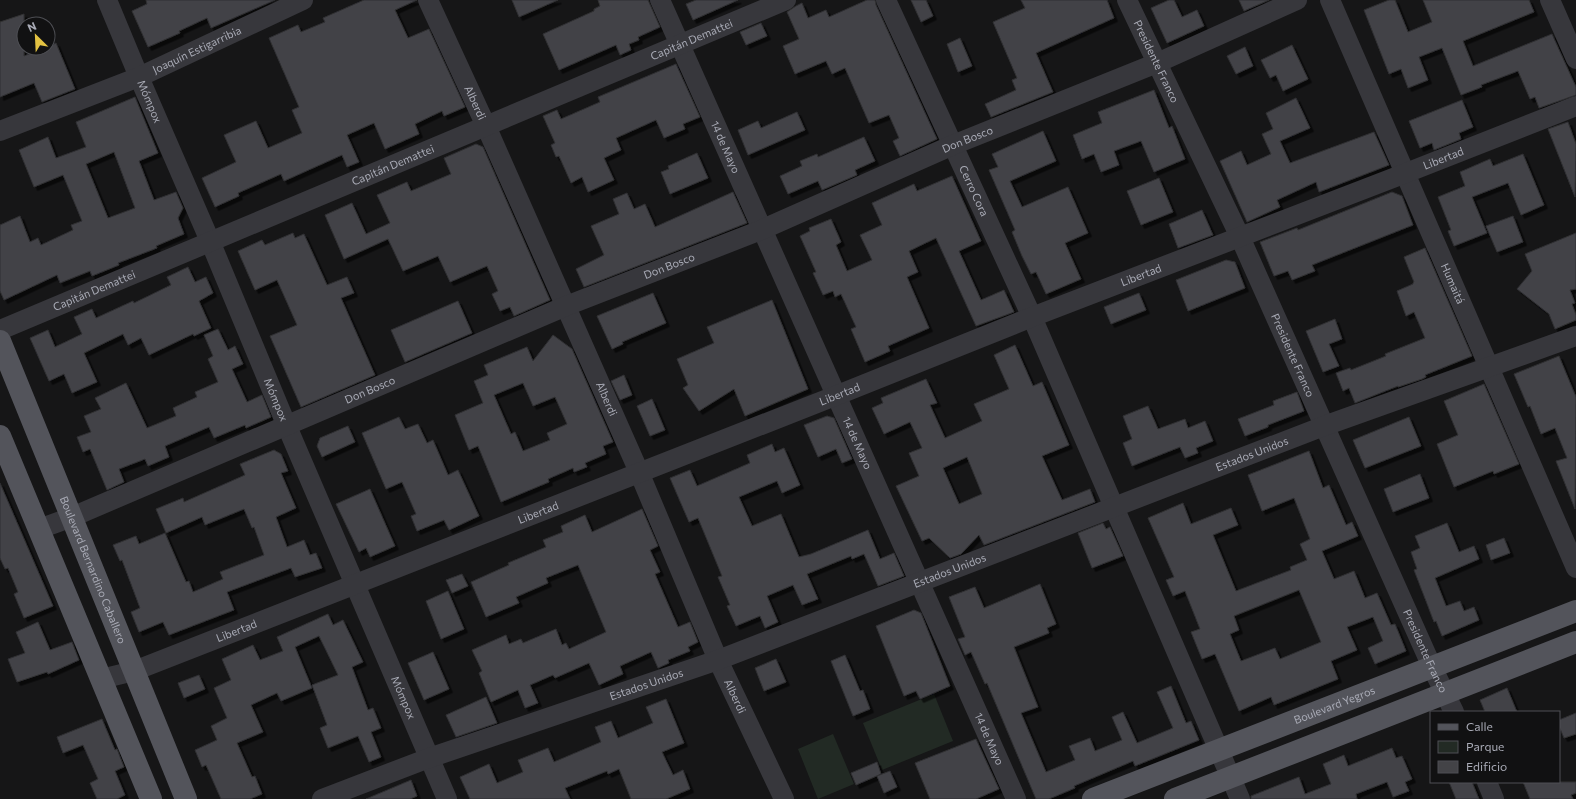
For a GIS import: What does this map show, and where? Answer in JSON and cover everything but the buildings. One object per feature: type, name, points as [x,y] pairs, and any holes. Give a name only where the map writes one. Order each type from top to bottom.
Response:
[{"type":"main road","name":"Boulevard Bernardino Caballero","points":[[0,341],[186,799]]},
{"type":"main road","points":[[0,436],[151,799]]},
{"type":"main road","name":"Boulevard Yegros","points":[[1092,799],[1576,611]]},
{"type":"main road","points":[[1175,799],[1230,777],[1450,703],[1576,642]]},
{"type":"street","name":"Mómpox","points":[[107,0],[354,584],[447,799]]},
{"type":"street","name":"Joaquín Estigarribia","points":[[0,131],[139,77],[304,0]]},
{"type":"street","name":"Alberdi","points":[[428,0],[486,126],[639,472],[718,660],[784,799]]},
{"type":"street","name":"14 de Mayo","points":[[660,0],[918,584],[1016,799]]},
{"type":"street","name":"Capitán Demattei","points":[[0,330],[786,0]]},
{"type":"street","name":"Cerro Cora","points":[[886,0],[1032,317],[1240,799]]},
{"type":"street","name":"Presidente Franco","points":[[1127,0],[1240,237],[1432,667],[1450,703]]},
{"type":"street","name":"Don Bosco","points":[[39,529],[72,517],[286,424],[566,306],[762,230],[953,145],[1157,63],[1297,0]]},
{"type":"street","name":"Humaitá","points":[[1330,0],[1576,568]]},
{"type":"street","points":[[1550,0],[1576,59]]},
{"type":"street","name":"Libertad","points":[[102,679],[134,670],[835,396],[1032,317],[1406,174],[1576,106]]},
{"type":"street","name":"Estados Unidos","points":[[322,799],[429,758],[718,660],[1115,508],[1324,426],[1576,336]]},
{"type":"street","points":[[1486,783],[1494,799]]},
{"type":"green space","points":[[934,694],[953,741],[882,770],[863,723]]},
{"type":"green space","points":[[833,734],[854,784],[818,799],[798,749]]}]
